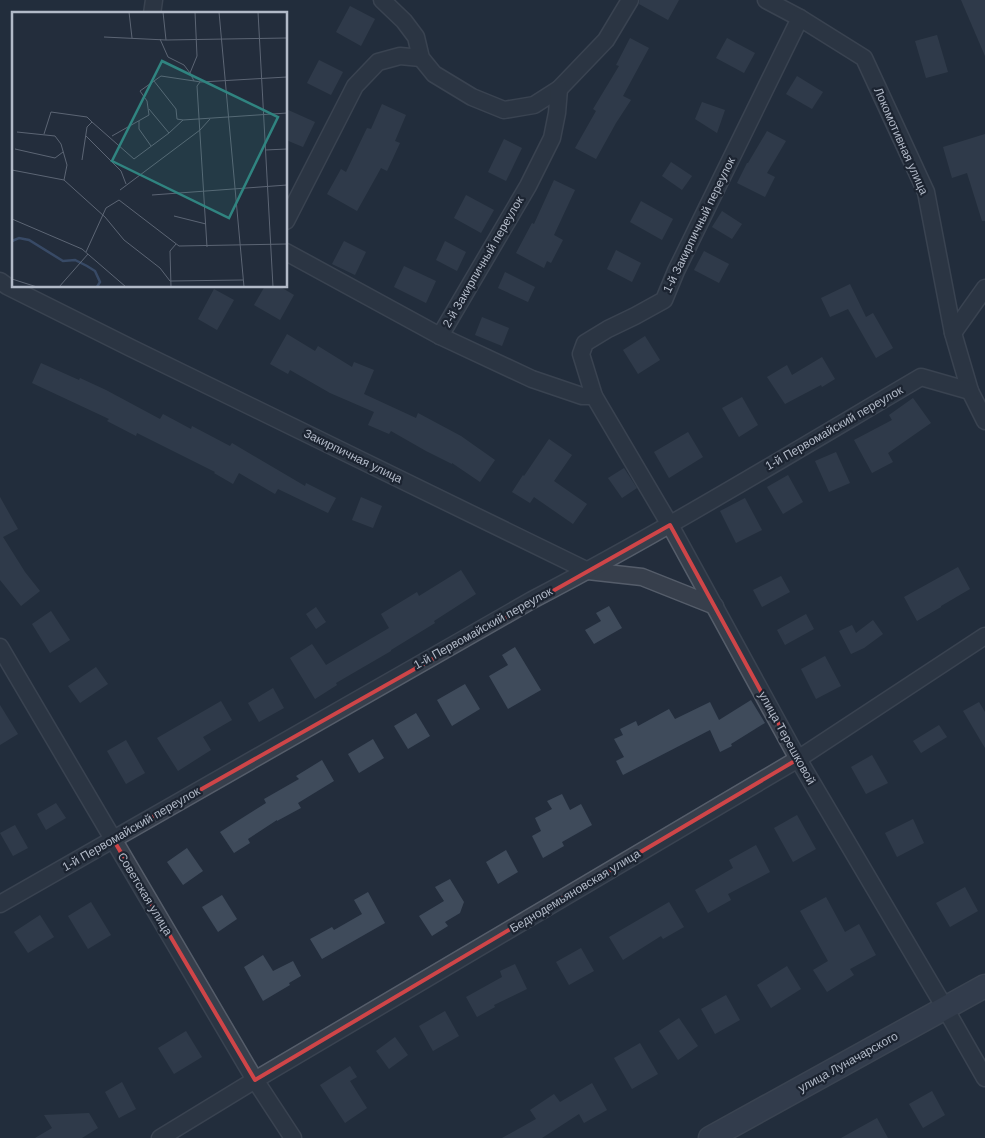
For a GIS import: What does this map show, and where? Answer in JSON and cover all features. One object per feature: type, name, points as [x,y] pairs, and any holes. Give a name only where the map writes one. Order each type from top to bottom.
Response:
[{"type":"main road","name":"улица Луначарского","points":[[710,1138],[985,986]]},
{"type":"street","points":[[382,0],[404,21],[416,37],[421,58],[434,74],[472,96],[504,110],[534,105],[559,89],[606,40],[630,0]]},
{"type":"street","name":"Локомотивная улица","points":[[766,0],[800,18],[864,58],[926,192],[953,333],[970,391],[985,421]]},
{"type":"street","name":"1-й Закирпичный переулок","points":[[594,396],[581,354],[585,343],[664,300],[676,271],[800,18]]},
{"type":"street","points":[[288,217],[355,86],[378,62],[400,56],[421,58]]},
{"type":"street","name":"2-й Закирпичный переулок","points":[[559,89],[552,138],[528,186],[440,336],[532,379],[582,396],[594,396]]},
{"type":"street","points":[[288,253],[440,336]]},
{"type":"street","name":"Закирпичная улица","points":[[0,281],[12,287]]},
{"type":"street","name":"Закирпичная улица","points":[[14,288],[131,348],[588,570],[642,577],[715,606]]},
{"type":"street","points":[[953,333],[985,288]]},
{"type":"street","name":"1-й Первомайский переулок","points":[[0,904],[532,600],[670,525],[920,378],[970,391]]},
{"type":"street","name":"улица Терешковой","points":[[594,396],[670,525],[798,759],[985,1078]]},
{"type":"street","name":"Беднодемьяновская улица","points":[[160,1138],[798,759],[985,636]]},
{"type":"street","name":"Советская улица","points":[[0,648],[255,1080],[292,1138]]},
{"type":"highlighted area","points":[[670,525],[798,759],[255,1080],[113,839]]},
{"type":"building","points":[[640,0],[679,0],[668,20],[639,4]]},
{"type":"building","points":[[961,0],[985,0],[985,56]]},
{"type":"building","points":[[350,6],[375,19],[361,46],[336,32]]},
{"type":"building","points":[[937,35],[948,72],[926,78],[915,41]]},
{"type":"building","points":[[630,38],[649,48],[623,96],[631,100],[596,159],[575,148],[596,111],[593,109],[619,66],[616,65]]},
{"type":"building","points":[[727,38],[755,53],[744,73],[716,58]]},
{"type":"building","points":[[319,60],[343,72],[331,95],[307,83]]},
{"type":"building","points":[[797,76],[823,92],[812,109],[786,94]]},
{"type":"building","points":[[702,102],[725,110],[717,133],[695,119]]},
{"type":"building","points":[[382,104],[406,115],[395,141],[400,143],[387,171],[381,168],[357,211],[327,194],[341,169],[346,172],[367,128],[371,129]]},
{"type":"building","points":[[288,110],[315,122],[303,147],[288,141]]},
{"type":"building","points":[[767,131],[786,141],[767,173],[775,177],[765,197],[737,183]]},
{"type":"building","points":[[985,134],[985,221],[982,221],[967,173],[952,178],[943,147]]},
{"type":"building","points":[[504,139],[522,148],[506,181],[488,172]]},
{"type":"building","points":[[671,162],[692,176],[682,190],[662,176]]},
{"type":"building","points":[[554,180],[575,190],[554,235],[563,240],[551,263],[547,261],[544,268],[516,253],[532,223],[534,224]]},
{"type":"building","points":[[466,195],[494,210],[481,233],[454,218]]},
{"type":"building","points":[[641,201],[673,219],[662,240],[630,222]]},
{"type":"building","points":[[722,211],[742,224],[732,239],[712,227]]},
{"type":"building","points":[[344,241],[366,252],[355,275],[332,264]]},
{"type":"building","points":[[445,241],[466,252],[457,271],[436,260]]},
{"type":"building","points":[[616,250],[641,263],[632,282],[607,269]]},
{"type":"building","points":[[704,251],[729,264],[719,283],[694,270]]},
{"type":"building","points":[[404,266],[436,281],[426,303],[394,287]]},
{"type":"building","points":[[505,272],[535,287],[528,302],[498,288]]},
{"type":"building","points":[[850,284],[866,317],[873,313],[893,348],[876,358],[848,309],[830,317],[821,298]]},
{"type":"building","points":[[264,288],[282,288],[294,295],[280,320],[254,305]]},
{"type":"building","points":[[214,289],[234,300],[217,330],[198,319]]},
{"type":"building","points":[[482,317],[509,328],[502,346],[475,335]]},
{"type":"building","points":[[287,334],[315,351],[318,346],[352,367],[354,362],[374,370],[364,394],[416,418],[418,413],[461,436],[495,460],[480,482],[452,463],[391,431],[389,434],[368,425],[374,412],[330,393],[290,370],[288,374],[270,364]]},
{"type":"building","points":[[645,336],[660,360],[638,374],[623,350]]},
{"type":"building","points":[[822,357],[835,379],[785,404],[767,377],[787,365],[792,375]]},
{"type":"building","points":[[41,363],[106,390],[160,419],[163,414],[191,429],[192,426],[230,446],[232,443],[305,486],[306,483],[336,498],[328,513],[278,489],[275,494],[239,473],[233,484],[215,472],[137,433],[136,436],[107,421],[109,419],[32,383]]},
{"type":"building","points":[[742,397],[758,425],[739,437],[722,408]]},
{"type":"building","points":[[913,398],[931,423],[888,453],[893,462],[872,473],[854,440],[892,420],[889,415]]},
{"type":"building","points":[[688,432],[703,457],[669,478],[654,452]]},
{"type":"building","points":[[549,439],[572,455],[554,481],[587,504],[573,524],[534,497],[530,503],[512,492]]},
{"type":"building","points":[[836,452],[850,483],[829,492],[815,461]]},
{"type":"building","points":[[624,468],[637,488],[622,498],[608,478]]},
{"type":"building","points":[[788,475],[803,502],[783,514],[767,487]]},
{"type":"building","points":[[0,497],[18,529],[3,537],[25,572],[40,591],[21,606],[0,580]]},
{"type":"building","points":[[361,497],[382,506],[373,528],[352,520]]},
{"type":"building","points":[[745,498],[762,530],[736,543],[720,511]]},
{"type":"building","points":[[958,567],[970,589],[917,621],[904,597]]},
{"type":"building","points":[[461,570],[476,594],[391,651],[336,683],[337,685],[315,699],[290,658],[312,644],[326,665],[389,628],[381,614],[417,592],[419,596]]},
{"type":"building","points":[[781,576],[790,592],[762,607],[753,590]]},
{"type":"building","points":[[609,606],[622,628],[594,644],[585,630],[601,621],[596,613]]},
{"type":"building","points":[[316,607],[326,622],[316,629],[306,614]]},
{"type":"building","points":[[51,611],[70,640],[50,653],[32,624]]},
{"type":"building","points":[[806,614],[814,629],[785,645],[777,630]]},
{"type":"building","points":[[873,620],[883,634],[864,648],[851,654],[839,631],[852,625],[856,633]]},
{"type":"building","points":[[515,647],[541,690],[508,709],[489,676],[508,665],[502,655]]},
{"type":"building","points":[[825,656],[841,686],[816,699],[801,669]]},
{"type":"building","points":[[96,667],[108,684],[80,703],[68,686]]},
{"type":"building","points":[[465,684],[480,709],[452,726],[437,700]]},
{"type":"building","points":[[273,688],[284,708],[259,722],[248,703]]},
{"type":"building","points":[[751,700],[765,723],[731,744],[732,746],[720,752],[710,730],[623,775],[616,761],[624,757],[614,739],[623,735],[620,729],[636,721],[638,726],[669,709],[675,719],[710,702],[719,720]]},
{"type":"building","points":[[221,701],[232,720],[203,737],[211,750],[178,771],[157,738]]},
{"type":"building","points":[[979,702],[985,712],[985,748],[963,711]]},
{"type":"building","points":[[0,705],[18,734],[0,745]]},
{"type":"building","points":[[416,713],[430,736],[408,749],[394,726]]},
{"type":"building","points":[[939,725],[947,737],[921,753],[913,741]]},
{"type":"building","points":[[373,739],[384,758],[359,773],[348,754]]},
{"type":"building","points":[[126,740],[145,773],[126,784],[107,751]]},
{"type":"building","points":[[872,755],[888,783],[866,794],[851,767]]},
{"type":"building","points":[[322,760],[334,781],[298,803],[301,808],[277,820],[248,839],[250,843],[234,853],[220,832],[266,803],[264,799],[299,779],[296,776]]},
{"type":"building","points":[[562,794],[570,810],[581,804],[592,825],[562,842],[564,846],[543,858],[532,836],[541,831],[535,818],[552,809],[547,801]]},
{"type":"building","points":[[56,803],[66,818],[46,830],[37,814]]},
{"type":"building","points":[[797,815],[816,849],[793,862],[774,828]]},
{"type":"building","points":[[913,819],[924,843],[897,857],[885,833]]},
{"type":"building","points":[[15,825],[28,848],[13,856],[0,833]]},
{"type":"building","points":[[756,845],[770,872],[728,894],[731,900],[708,913],[695,890],[733,868],[729,860]]},
{"type":"building","points":[[187,848],[203,871],[183,885],[167,862]]},
{"type":"building","points":[[506,850],[518,872],[498,884],[486,862]]},
{"type":"building","points":[[450,879],[464,902],[460,913],[445,922],[448,926],[432,936],[419,916],[444,901],[435,887]]},
{"type":"building","points":[[965,887],[978,911],[950,927],[936,903]]},
{"type":"building","points":[[368,892],[385,923],[322,959],[310,939],[332,927],[334,930],[362,914],[354,900]]},
{"type":"building","points":[[222,895],[237,919],[218,932],[202,907]]},
{"type":"building","points":[[826,897],[845,932],[859,924],[876,955],[850,969],[854,975],[827,992],[813,970],[828,961],[800,911]]},
{"type":"building","points":[[91,902],[111,935],[88,949],[68,916]]},
{"type":"building","points":[[669,902],[684,927],[663,939],[661,936],[623,960],[609,937]]},
{"type":"building","points":[[40,915],[54,937],[28,953],[14,932]]},
{"type":"building","points":[[581,948],[594,971],[569,985],[556,962]]},
{"type":"building","points":[[263,955],[273,971],[293,961],[301,976],[263,1001],[244,967]]},
{"type":"building","points":[[515,964],[527,989],[494,1005],[495,1007],[477,1017],[466,997],[502,977],[500,971]]},
{"type":"building","points":[[787,966],[801,989],[771,1008],[757,985]]},
{"type":"building","points":[[726,995],[740,1020],[715,1034],[701,1009]]},
{"type":"building","points":[[445,1011],[459,1036],[433,1051],[419,1026]]},
{"type":"building","points":[[679,1018],[698,1046],[678,1060],[659,1031]]},
{"type":"building","points":[[186,1031],[202,1057],[174,1074],[158,1048]]},
{"type":"building","points":[[395,1037],[408,1055],[389,1069],[376,1051]]},
{"type":"building","points":[[640,1043],[658,1074],[632,1089],[614,1058]]},
{"type":"building","points":[[350,1066],[357,1077],[350,1081],[367,1108],[345,1123],[320,1085]]},
{"type":"building","points":[[122,1082],[136,1109],[119,1118],[105,1092]]},
{"type":"building","points":[[592,1083],[607,1110],[584,1123],[579,1114],[542,1138],[502,1138],[536,1119],[530,1110],[554,1094],[560,1102]]},
{"type":"building","points":[[932,1091],[945,1115],[923,1128],[909,1104]]},
{"type":"building","points":[[89,1113],[98,1128],[82,1138],[35,1138],[52,1128],[44,1115]]},
{"type":"building","points":[[877,1118],[888,1138],[841,1138]]}]
